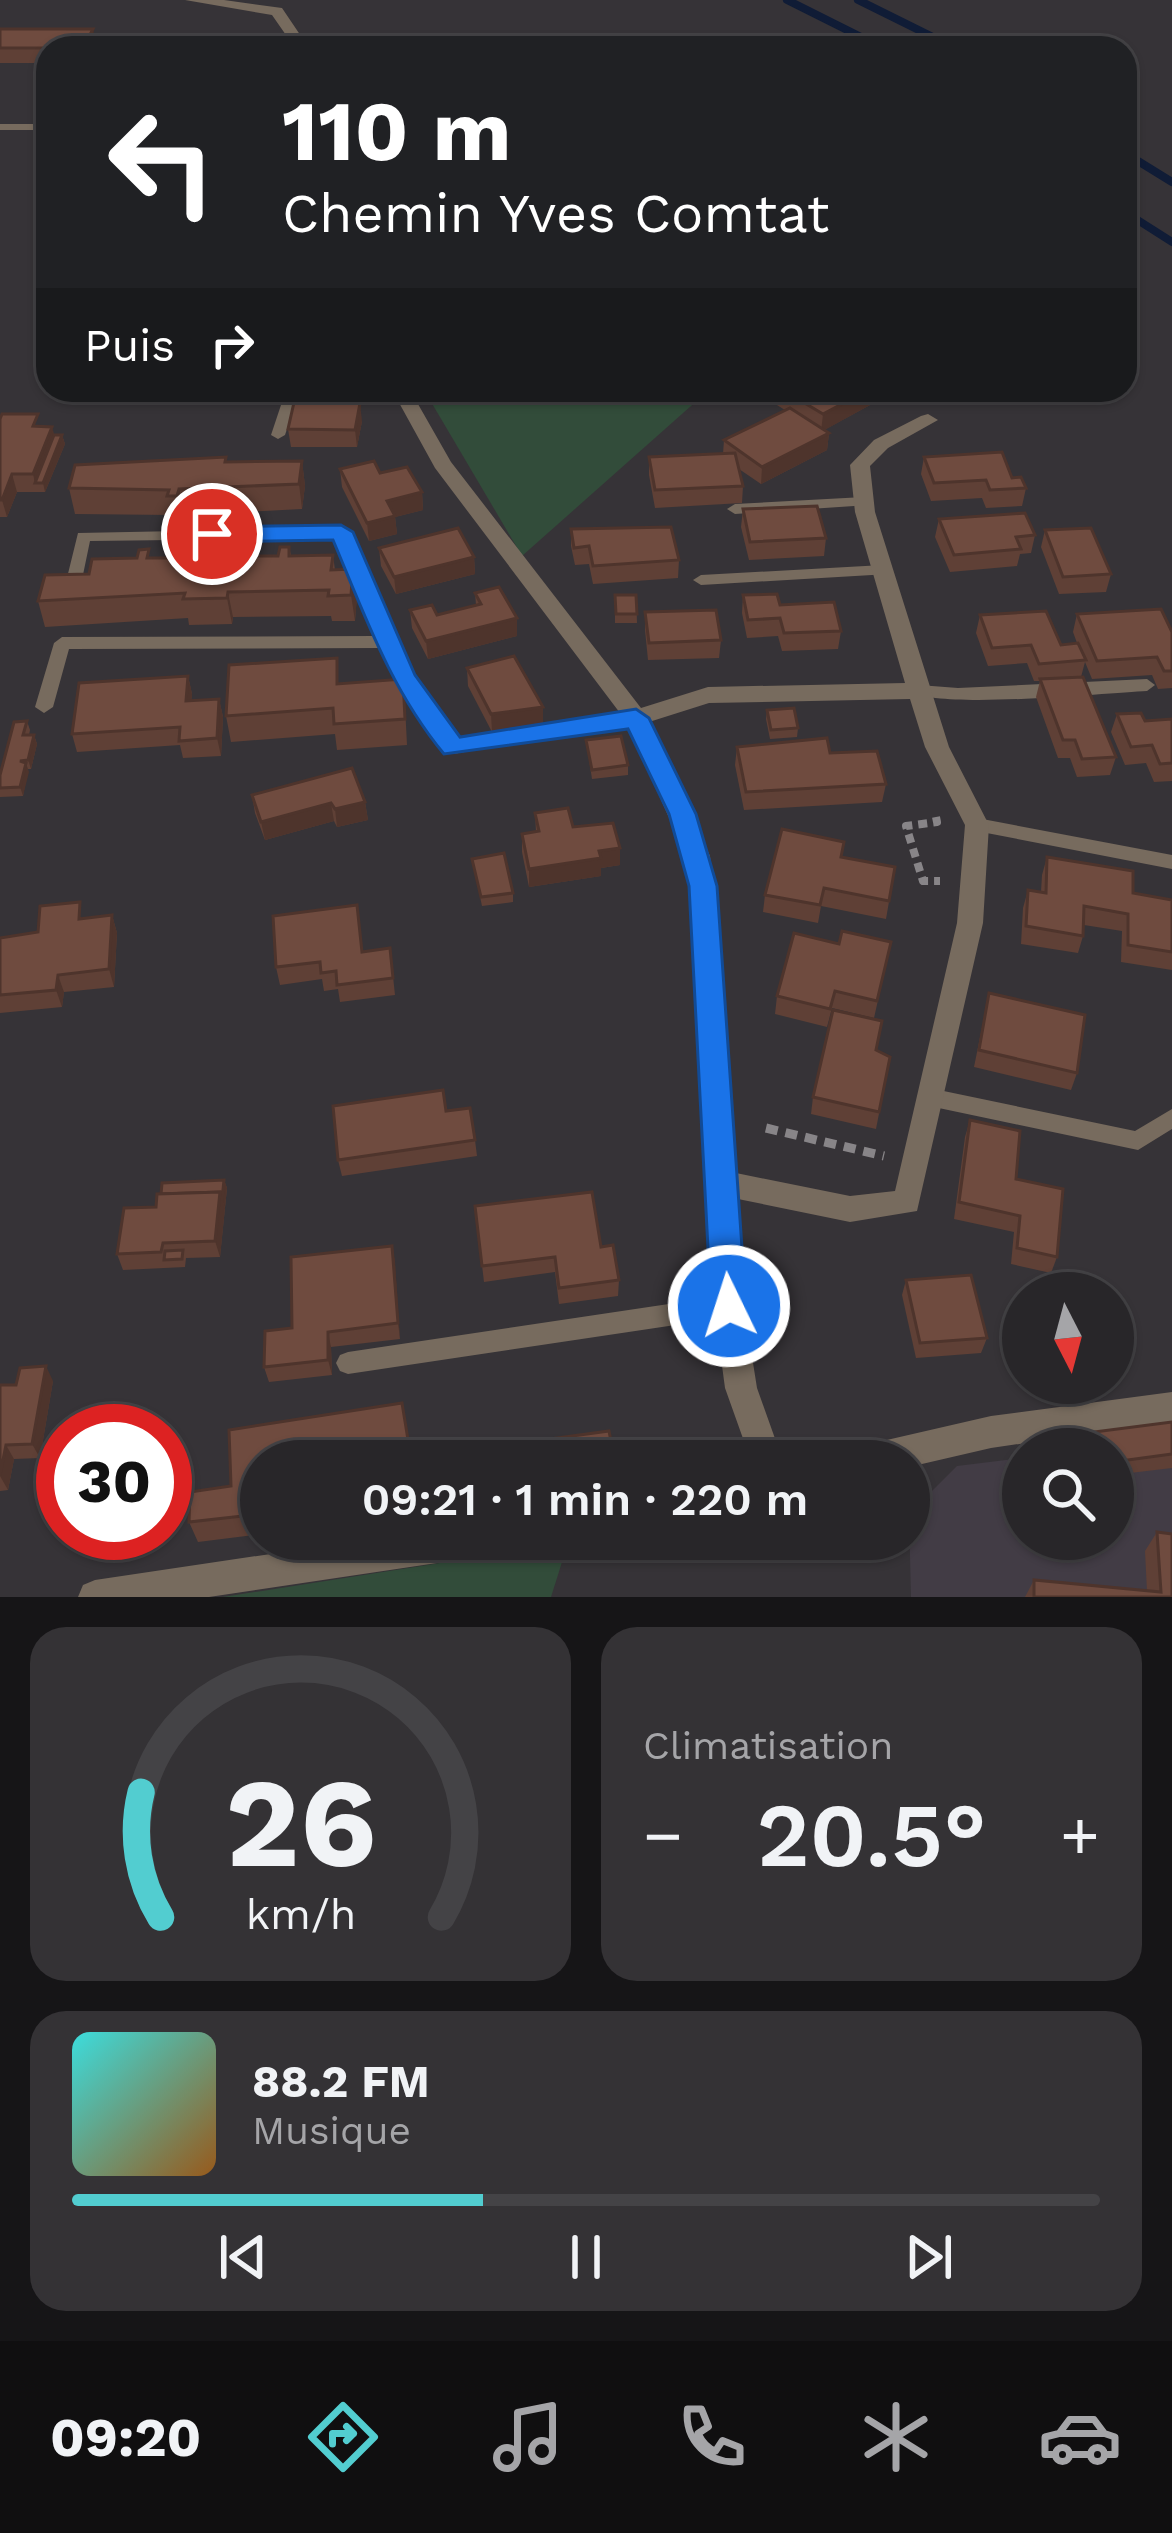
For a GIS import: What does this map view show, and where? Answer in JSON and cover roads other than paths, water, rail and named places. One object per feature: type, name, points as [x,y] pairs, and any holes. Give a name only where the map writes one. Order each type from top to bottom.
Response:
[{"type":"street","points":[[192,0],[277,11],[294,36]]},
{"type":"street","points":[[408,402],[442,464],[636,718],[698,856],[712,991],[729,1306],[741,1388],[760,1440]]},
{"type":"street","points":[[721,1183],[850,1209],[907,1202],[970,923],[977,825],[937,747],[864,502],[860,465],[881,444],[928,420]]},
{"type":"street","points":[[636,718],[708,695],[919,691]]},
{"type":"street","points":[[930,1446],[991,1432],[1172,1407]]},
{"type":"street","points":[[95,1597],[343,1560]]},
{"type":"lane","points":[[0,127],[36,127]]},
{"type":"lane","points":[[278,435],[289,402]]},
{"type":"lane","points":[[735,509],[864,502]]},
{"type":"lane","points":[[71,594],[83,536],[341,532],[386,642],[419,707],[454,748],[636,718]]},
{"type":"lane","points":[[701,580],[883,570]]},
{"type":"lane","points":[[44,707],[62,643],[386,642]]},
{"type":"lane","points":[[919,691],[958,694],[1147,685]]},
{"type":"lane","points":[[977,825],[1172,862]]},
{"type":"lane","points":[[934,1098],[1138,1142],[1172,1118]]},
{"type":"lane","points":[[349,1364],[729,1306]]},
{"type":"waterway","points":[[787,0],[859,36]]},
{"type":"waterway","points":[[858,0],[931,36]]},
{"type":"waterway","points":[[1137,160],[1172,182]]},
{"type":"waterway","points":[[1137,220],[1172,242]]}]
